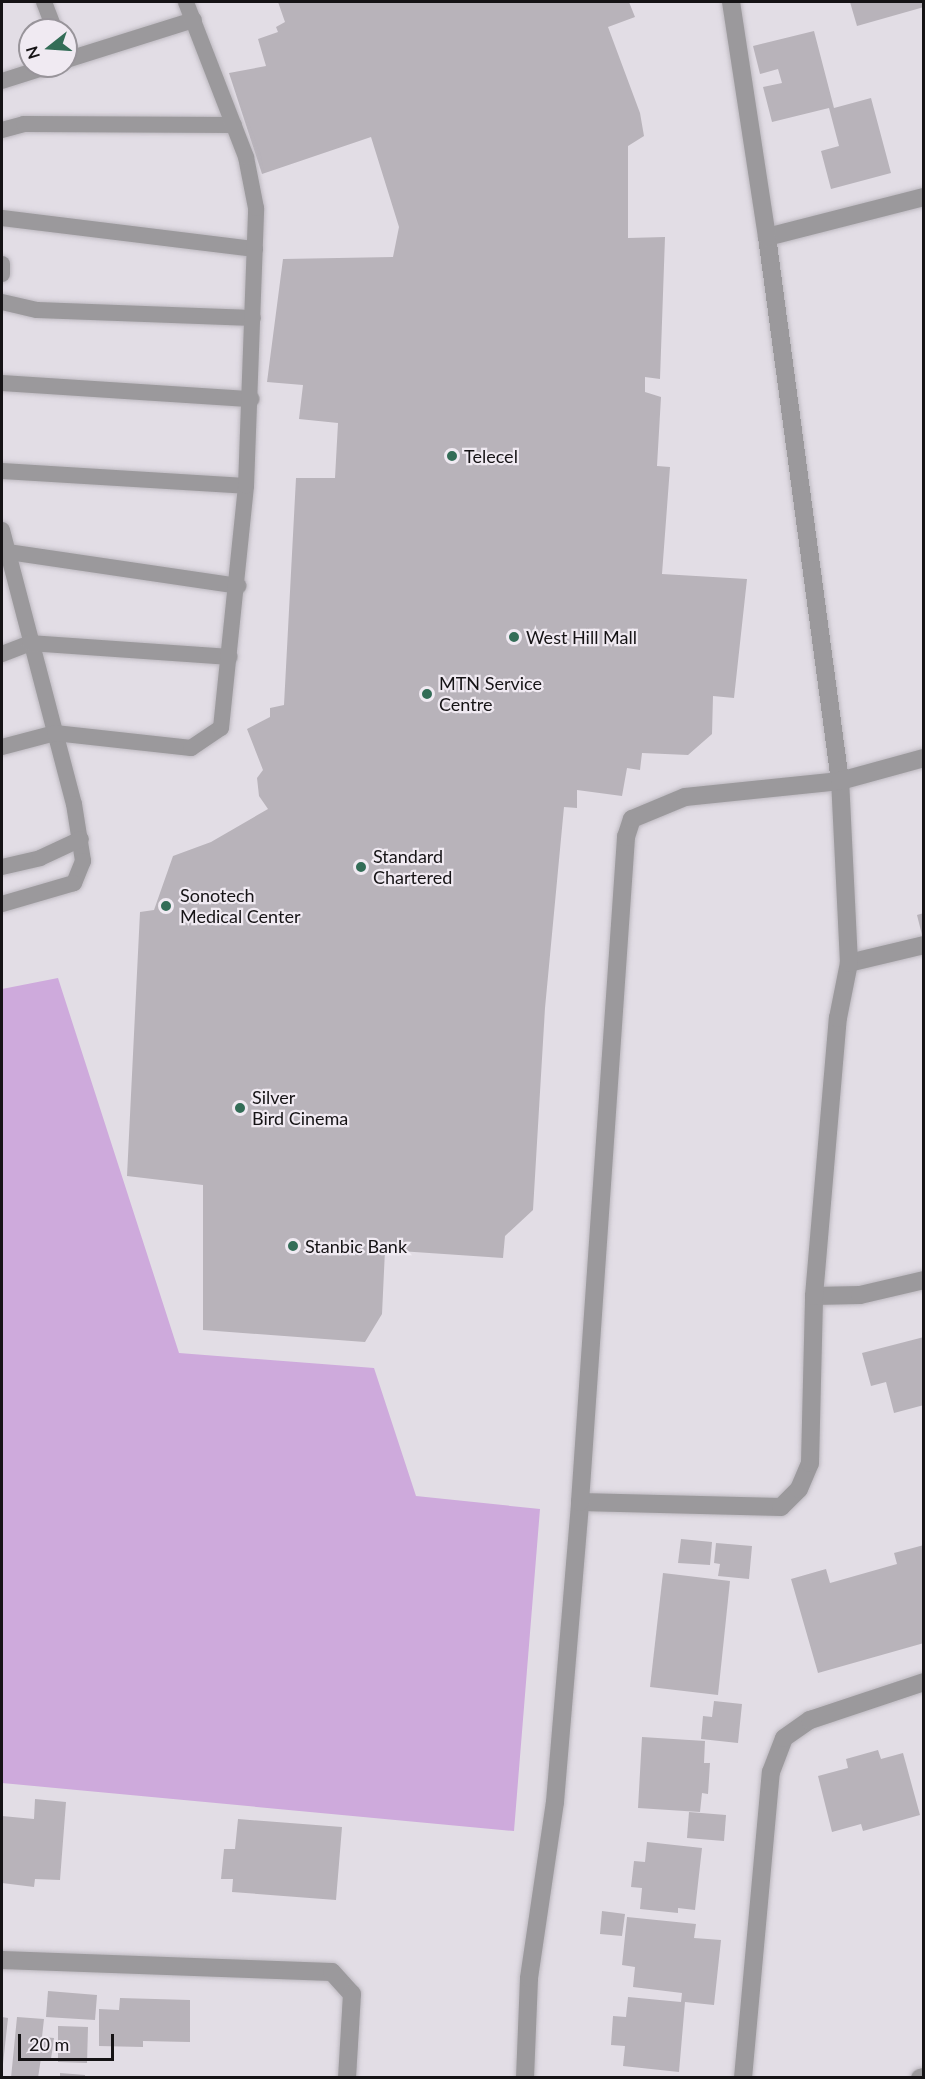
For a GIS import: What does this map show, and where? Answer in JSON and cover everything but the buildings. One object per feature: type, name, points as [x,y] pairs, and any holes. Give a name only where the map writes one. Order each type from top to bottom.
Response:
[{"type":"street","points":[[580,1502],[781,1507],[799,1489],[810,1463],[814,1296],[838,1018],[849,963],[840,781],[767,237],[730,2]]},
{"type":"street","points":[[767,237],[924,197]]},
{"type":"street","points":[[525,2078],[529,1978],[555,1802],[580,1502],[626,837],[632,819],[685,797],[840,781],[924,758]]},
{"type":"street","points":[[849,963],[924,945]]},
{"type":"street","points":[[814,1296],[860,1295],[924,1280]]},
{"type":"street","points":[[743,2078],[771,1772],[784,1737],[810,1720],[924,1682]]},
{"type":"street","points":[[2,1960],[332,1972],[352,1994],[348,2078]]},
{"type":"lane","points":[[44,2],[50,18]]},
{"type":"lane","points":[[2,747],[55,733],[191,748],[221,728],[238,586],[246,486],[255,249],[253,182],[234,125],[186,2]]},
{"type":"lane","points":[[78,56],[194,20]]},
{"type":"lane","points":[[2,81],[18,76]]},
{"type":"lane","points":[[2,130],[24,124],[234,125]]},
{"type":"lane","points":[[2,218],[255,249]]},
{"type":"lane","points":[[2,264],[2,274]]},
{"type":"lane","points":[[2,302],[37,310],[253,318]]},
{"type":"lane","points":[[2,383],[251,399]]},
{"type":"lane","points":[[2,471],[246,486]]},
{"type":"lane","points":[[2,530],[4,550],[55,733],[81,838],[83,861],[74,883],[2,904]]},
{"type":"lane","points":[[4,550],[238,586]]},
{"type":"lane","points":[[2,654],[30,643],[230,657]]},
{"type":"lane","points":[[2,867],[39,858],[81,838]]},
{"type":"shaded area","points":[[58,978],[179,1353],[374,1368],[416,1496],[540,1509],[514,1831],[2,1783],[2,989]]},
{"type":"place","name":"Telecel","points":[[452,456]]},
{"type":"place","name":"West Hill Mall","points":[[514,637]]},
{"type":"place","name":"MTN Service Centre","points":[[427,694]]},
{"type":"place","name":"Standard Chartered","points":[[361,867]]},
{"type":"place","name":"Sonotech Medical Center","points":[[166,906]]},
{"type":"place","name":"Silver Bird Cinema","points":[[240,1108]]},
{"type":"place","name":"Stanbic Bank","points":[[293,1246]]}]
